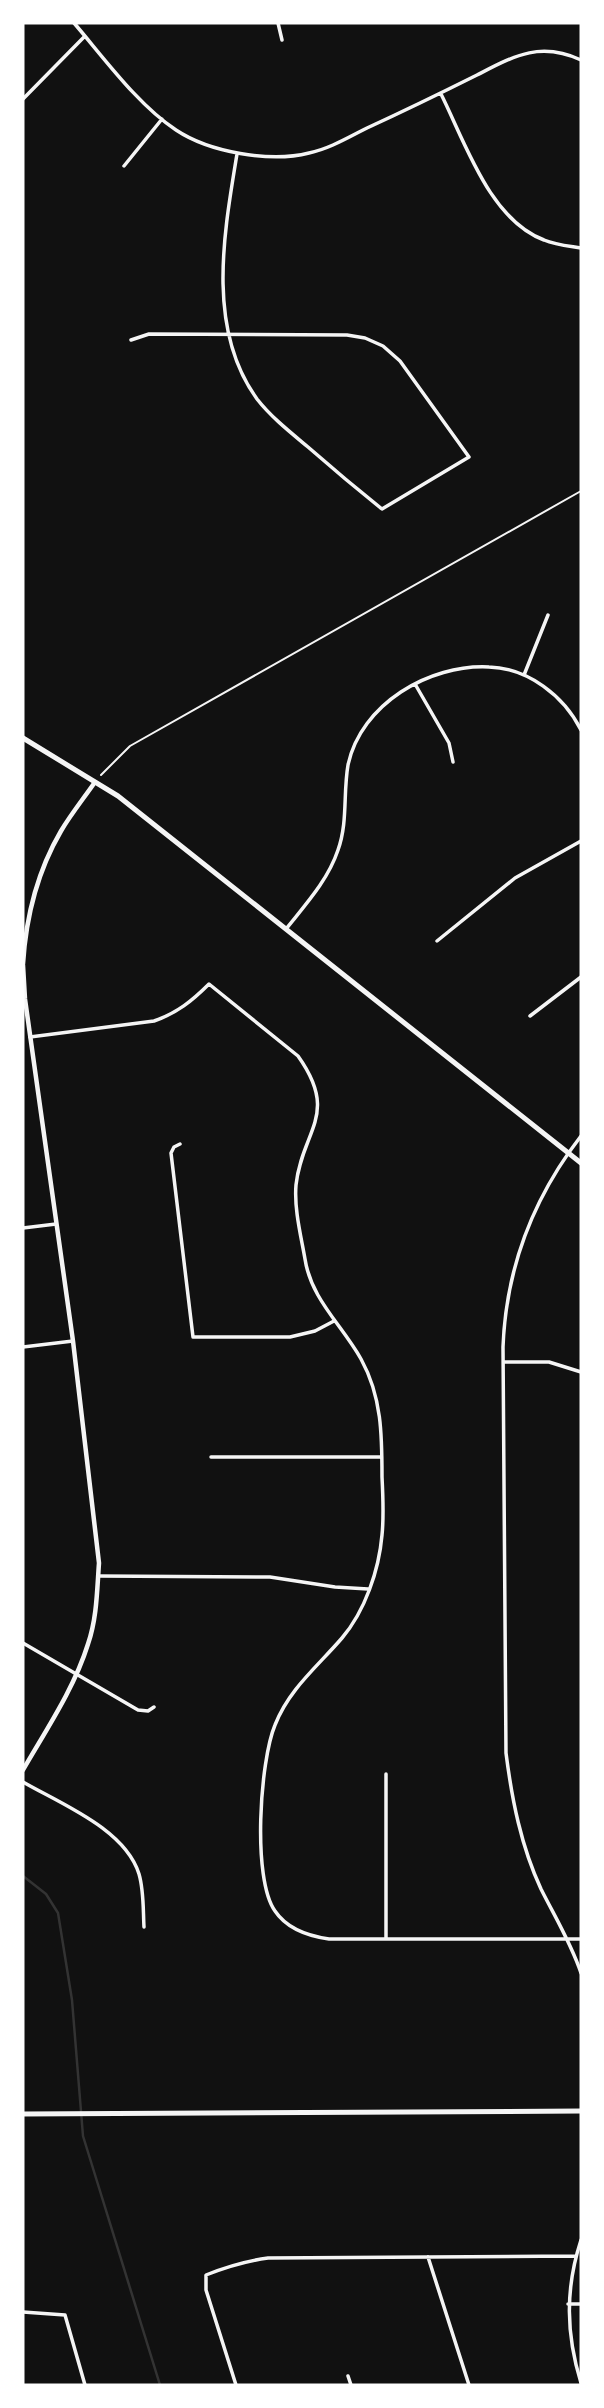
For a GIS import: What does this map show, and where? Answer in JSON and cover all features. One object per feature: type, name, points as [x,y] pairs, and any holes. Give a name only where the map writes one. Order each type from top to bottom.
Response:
[{"type":"main road","points":[[23,738],[118,796],[581,1163]]},
{"type":"main road","points":[[23,2114],[581,2111]]},
{"type":"street","points":[[74,23],[136,94],[162,119],[178,131],[215,148],[237,154],[283,156],[309,153],[533,50],[553,50],[581,60]]},
{"type":"street","points":[[278,23],[282,40]]},
{"type":"street","points":[[23,99],[85,36]]},
{"type":"street","points":[[441,93],[485,183],[511,220],[545,241],[581,248]]},
{"type":"street","points":[[124,166],[162,119]]},
{"type":"street","points":[[131,340],[149,334],[228,334],[347,335],[365,338],[383,346],[400,360],[469,457],[382,509],[278,421],[258,400],[234,359],[228,334],[225,306],[225,232],[237,154]]},
{"type":"street","points":[[524,675],[548,615]]},
{"type":"street","points":[[286,929],[325,877],[338,849],[345,819],[348,769],[361,731],[385,704],[415,684],[439,674],[474,666],[499,667],[524,675],[556,695],[571,712],[581,730]]},
{"type":"street","points":[[415,684],[449,743],[453,762]]},
{"type":"street","points":[[23,1770],[76,1674],[92,1630],[98,1576],[97,1538],[73,1341],[30,1037],[23,964],[31,903],[43,867],[61,830],[95,781]]},
{"type":"street","points":[[437,941],[500,888],[581,841]]},
{"type":"street","points":[[530,1016],[581,977]]},
{"type":"street","points":[[30,1037],[154,1021],[183,1008],[209,984],[298,1056],[313,1083],[317,1117],[298,1176],[296,1194],[307,1270],[316,1292],[352,1345],[370,1378],[381,1415],[382,1536],[369,1589],[356,1618],[344,1636],[286,1702],[274,1726],[267,1750],[262,1792],[263,1883],[269,1901],[285,1923],[317,1937],[581,1939]]},
{"type":"street","points":[[581,1136],[545,1189],[517,1258],[508,1290],[504,1362],[506,1753],[513,1804],[528,1856],[541,1889],[568,1939],[581,1973]]},
{"type":"street","points":[[180,1144],[174,1147],[171,1153],[193,1337],[290,1337],[315,1331],[334,1321]]},
{"type":"street","points":[[23,1228],[56,1224]]},
{"type":"street","points":[[23,1347],[73,1341]]},
{"type":"street","points":[[504,1362],[549,1362],[581,1372]]},
{"type":"street","points":[[211,1457],[382,1457]]},
{"type":"street","points":[[98,1576],[270,1577],[335,1587],[369,1589]]},
{"type":"street","points":[[23,1643],[138,1710],[148,1711],[155,1707]]},
{"type":"street","points":[[386,1774],[386,1938]]},
{"type":"street","points":[[23,1782],[101,1827],[125,1847],[134,1860],[141,1881],[144,1927]]},
{"type":"street","points":[[581,2239],[568,2304],[571,2345],[581,2384]]},
{"type":"street","points":[[236,2385],[206,2290],[206,2275],[246,2261],[268,2258],[576,2256]]},
{"type":"street","points":[[428,2257],[469,2385]]},
{"type":"street","points":[[568,2304],[581,2304]]},
{"type":"street","points":[[23,2312],[65,2315],[85,2385]]},
{"type":"street","points":[[348,2375],[351,2385]]},
{"type":"path","points":[[95,781],[130,746],[581,491]]},
{"type":"waterway","points":[[23,1876],[46,1894],[58,1913],[72,2000],[83,2136],[160,2385]]}]
